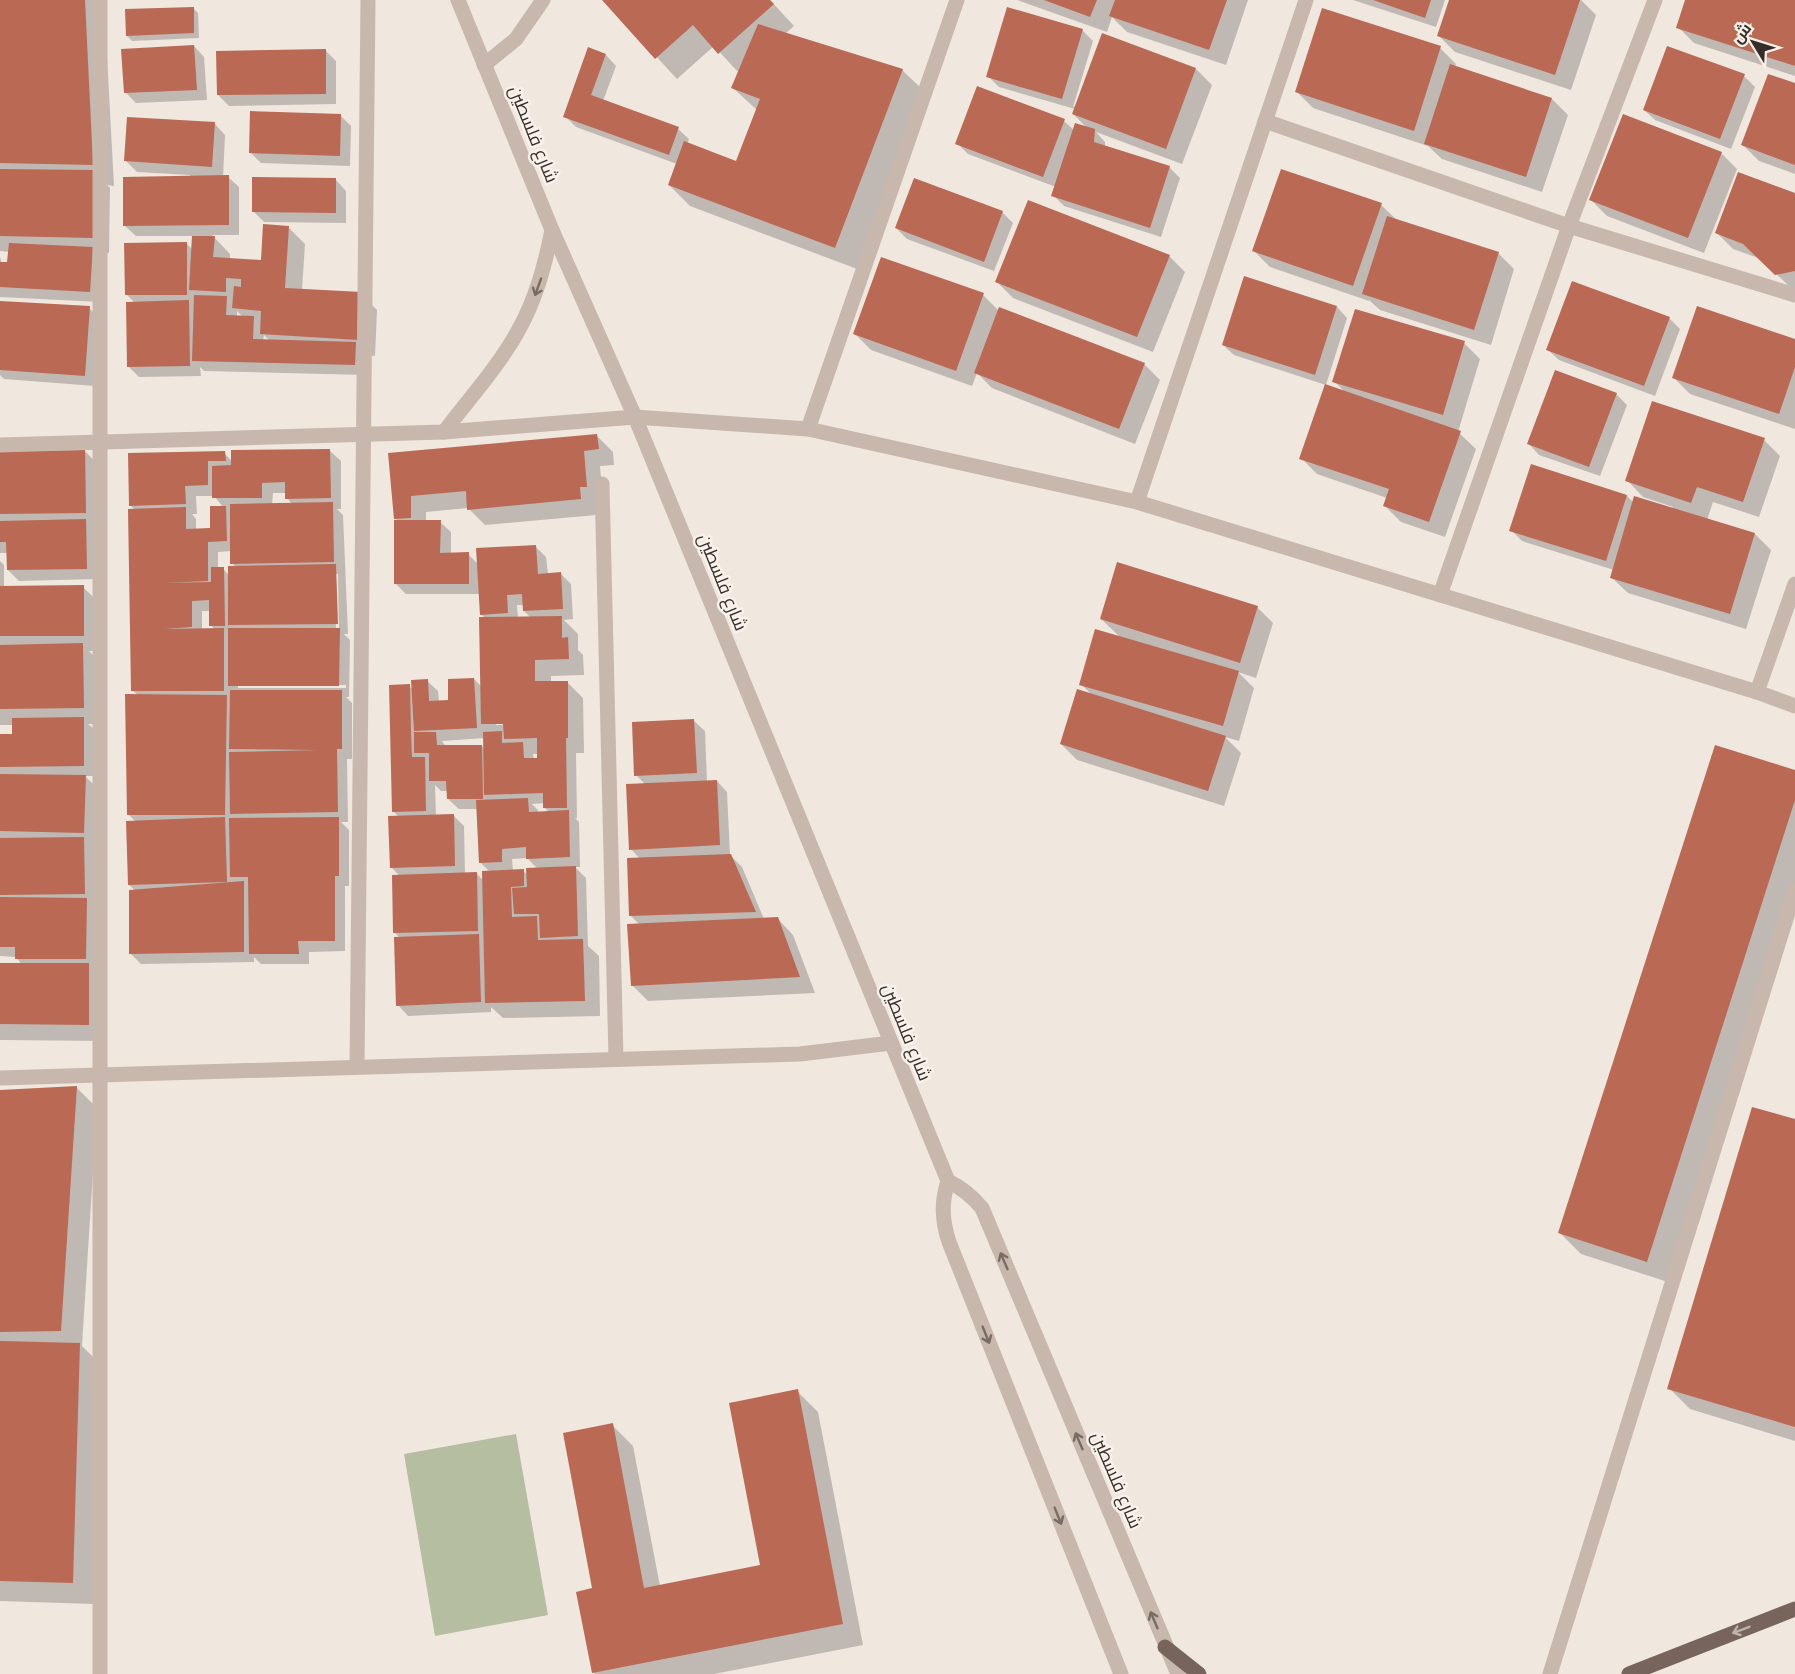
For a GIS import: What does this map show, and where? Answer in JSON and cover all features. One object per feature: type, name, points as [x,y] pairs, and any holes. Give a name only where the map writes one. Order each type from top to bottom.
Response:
[{"type":"main road","points":[[1629,1674],[1795,1609]]},
{"type":"main road","points":[[1165,1647],[1199,1674]]},
{"type":"street","points":[[100,0],[100,1674]]},
{"type":"street","points":[[357,1067],[368,0]]},
{"type":"street","name":"شارع فلسطين","points":[[458,0],[552,230],[635,417],[948,1180],[967,1192],[981,1208],[1178,1674]]},
{"type":"street","points":[[484,65],[516,39],[543,0]]},
{"type":"street","points":[[808,429],[957,0]]},
{"type":"street","points":[[1137,502],[1306,0]]},
{"type":"street","points":[[1440,595],[1569,226],[1654,0]]},
{"type":"street","points":[[1265,121],[1569,226],[1795,295]]},
{"type":"street","points":[[444,432],[502,357],[519,331],[543,272],[552,230]]},
{"type":"street","points":[[0,445],[444,432],[635,417],[808,429],[1137,502],[1757,692],[1795,706]]},
{"type":"street","points":[[602,484],[616,1059]]},
{"type":"street","points":[[1757,692],[1795,584]]},
{"type":"street","points":[[1550,1674],[1795,890]]},
{"type":"street","points":[[0,1078],[800,1054],[891,1043]]},
{"type":"street","points":[[948,1180],[943,1196],[942,1212],[949,1242],[1121,1674]]},
{"type":"green space","points":[[516,1434],[548,1615],[435,1636],[404,1454]]},
{"type":"building","points":[[0,0],[85,0],[93,165],[0,163]]},
{"type":"building","points":[[602,0],[770,0],[774,4],[718,54],[693,25],[655,59]]},
{"type":"building","points":[[1044,0],[1097,0],[1090,17]]},
{"type":"building","points":[[1115,0],[1227,0],[1209,50],[1109,16]]},
{"type":"building","points":[[1373,0],[1431,0],[1425,18]]},
{"type":"building","points":[[1449,0],[1580,0],[1555,75],[1437,36]]},
{"type":"building","points":[[1685,0],[1795,0],[1795,66],[1676,28]]},
{"type":"building","points":[[194,7],[194,33],[126,36],[125,9]]},
{"type":"building","points":[[1007,7],[1083,29],[1062,99],[986,77]]},
{"type":"building","points":[[1322,8],[1441,46],[1414,131],[1295,92]]},
{"type":"building","points":[[758,24],[903,69],[835,248],[668,185],[684,141],[736,161],[760,99],[731,88]]},
{"type":"building","points":[[1102,33],[1196,68],[1166,149],[1072,114]]},
{"type":"building","points":[[194,45],[197,90],[124,93],[121,49]]},
{"type":"building","points":[[1667,46],[1745,74],[1720,139],[1643,110]]},
{"type":"building","points":[[588,47],[606,54],[591,95],[679,127],[669,155],[563,117]]},
{"type":"building","points":[[326,49],[326,94],[217,95],[216,51]]},
{"type":"building","points":[[1450,64],[1552,98],[1526,177],[1424,144]]},
{"type":"building","points":[[1768,74],[1795,83],[1795,165],[1741,145]]},
{"type":"building","points":[[977,86],[1065,119],[1043,177],[955,144]]},
{"type":"building","points":[[250,111],[341,114],[340,156],[249,153]]},
{"type":"building","points":[[1623,114],[1722,152],[1688,238],[1589,200]]},
{"type":"building","points":[[127,117],[215,122],[212,167],[124,161]]},
{"type":"building","points":[[1075,123],[1095,129],[1094,142],[1170,166],[1150,228],[1051,196]]},
{"type":"building","points":[[0,169],[94,170],[93,238],[0,236]]},
{"type":"building","points":[[1281,169],[1382,203],[1353,286],[1252,251]]},
{"type":"building","points":[[1738,172],[1795,193],[1795,271],[1775,275],[1743,244],[1715,233]]},
{"type":"building","points":[[229,175],[229,225],[123,226],[123,177]]},
{"type":"building","points":[[252,177],[336,178],[336,213],[252,212]]},
{"type":"building","points":[[914,178],[1003,211],[984,262],[895,228]]},
{"type":"building","points":[[1028,200],[1170,255],[1137,337],[995,282]]},
{"type":"building","points":[[1387,216],[1499,252],[1474,330],[1362,294]]},
{"type":"building","points":[[263,224],[289,226],[285,288],[362,292],[359,340],[260,334],[261,311],[232,308],[234,286],[241,287],[241,279],[226,278],[226,292],[189,290],[192,236],[215,236],[213,257],[261,260]]},
{"type":"building","points":[[187,242],[187,295],[125,295],[124,243]]},
{"type":"building","points":[[9,243],[93,247],[90,292],[0,287],[0,262],[7,262]]},
{"type":"building","points":[[881,257],[984,293],[956,371],[853,334]]},
{"type":"building","points":[[1244,276],[1337,306],[1315,375],[1222,345]]},
{"type":"building","points":[[1572,281],[1670,317],[1644,386],[1546,350]]},
{"type":"building","points":[[194,295],[227,296],[226,315],[254,316],[253,339],[356,342],[355,365],[192,361]]},
{"type":"building","points":[[189,300],[190,366],[127,367],[126,302]]},
{"type":"building","points":[[0,301],[90,306],[85,376],[0,370]]},
{"type":"building","points":[[1697,306],[1795,339],[1795,367],[1779,414],[1672,378]]},
{"type":"building","points":[[999,307],[1145,363],[1119,429],[974,373]]},
{"type":"building","points":[[1355,309],[1465,341],[1443,415],[1332,382]]},
{"type":"building","points":[[1555,370],[1617,393],[1589,467],[1527,444]]},
{"type":"building","points":[[1325,384],[1461,431],[1429,522],[1383,506],[1389,489],[1299,459]]},
{"type":"building","points":[[1652,401],[1765,438],[1743,502],[1697,487],[1691,503],[1625,481]]},
{"type":"building","points":[[597,434],[599,449],[584,451],[587,487],[580,487],[581,499],[467,510],[466,491],[411,496],[411,518],[394,519],[388,453]]},
{"type":"building","points":[[330,449],[331,498],[285,499],[285,482],[262,483],[262,498],[212,498],[212,466],[231,465],[231,450]]},
{"type":"building","points":[[85,450],[86,513],[0,514],[0,451]]},
{"type":"building","points":[[225,451],[226,461],[208,461],[208,485],[185,486],[186,504],[129,506],[128,453]]},
{"type":"building","points":[[1531,464],[1627,495],[1606,561],[1509,531]]},
{"type":"building","points":[[1634,496],[1755,533],[1730,614],[1610,578]]},
{"type":"building","points":[[333,502],[334,562],[230,564],[230,504]]},
{"type":"building","points":[[210,506],[226,506],[227,541],[208,542],[208,581],[164,583],[211,582],[211,567],[224,567],[225,626],[209,626],[209,600],[192,601],[192,627],[164,629],[224,628],[224,691],[131,691],[128,509],[186,507],[186,529],[210,528]]},
{"type":"building","points":[[86,519],[87,569],[7,570],[6,542],[0,542],[0,521]]},
{"type":"building","points":[[394,520],[441,520],[440,553],[469,552],[469,584],[394,584]]},
{"type":"building","points":[[536,545],[538,574],[561,572],[563,609],[523,611],[522,594],[507,595],[508,613],[480,615],[476,548]]},
{"type":"building","points":[[1117,562],[1258,606],[1240,663],[1100,619]]},
{"type":"building","points":[[336,564],[338,624],[228,625],[228,566]]},
{"type":"building","points":[[84,585],[84,636],[0,636],[0,586]]},
{"type":"building","points":[[562,616],[562,638],[568,637],[569,659],[535,660],[535,681],[568,681],[567,808],[543,808],[543,793],[484,795],[483,732],[502,731],[502,743],[523,742],[524,758],[537,758],[537,738],[504,739],[503,724],[481,724],[479,617]]},
{"type":"building","points":[[228,628],[340,628],[339,686],[228,686]]},
{"type":"building","points":[[1095,629],[1239,671],[1223,726],[1079,685]]},
{"type":"building","points":[[83,643],[84,708],[0,709],[0,645]]},
{"type":"building","points":[[474,678],[477,728],[414,731],[411,680],[428,679],[429,701],[448,700],[448,679]]},
{"type":"building","points":[[410,684],[412,757],[425,757],[426,811],[392,812],[389,685]]},
{"type":"building","points":[[1077,689],[1226,736],[1208,791],[1060,744]]},
{"type":"building","points":[[230,690],[342,690],[342,749],[337,749],[338,812],[230,814],[229,752],[318,750],[229,749]]},
{"type":"building","points":[[125,694],[227,695],[225,815],[127,815]]},
{"type":"building","points":[[84,717],[84,766],[0,767],[0,734],[12,734],[12,718]]},
{"type":"building","points":[[694,719],[697,773],[634,776],[632,722]]},
{"type":"building","points":[[414,732],[436,732],[437,745],[482,745],[483,799],[447,799],[446,781],[429,781],[429,753],[414,753]]},
{"type":"building","points":[[1715,745],[1795,770],[1795,800],[1647,1262],[1558,1233]]},
{"type":"building","points":[[0,774],[86,775],[84,833],[0,831]]},
{"type":"building","points":[[717,780],[720,845],[629,850],[626,784]]},
{"type":"building","points":[[528,798],[529,812],[569,810],[570,857],[526,859],[526,847],[502,849],[502,862],[479,863],[476,800]]},
{"type":"building","points":[[454,814],[455,866],[390,868],[388,816]]},
{"type":"building","points":[[225,817],[227,882],[128,885],[126,821]]},
{"type":"building","points":[[339,817],[339,876],[335,876],[335,941],[298,941],[299,954],[249,954],[248,877],[230,877],[229,818]]},
{"type":"building","points":[[84,837],[85,894],[0,895],[0,838]]},
{"type":"building","points":[[731,854],[756,912],[629,916],[627,858]]},
{"type":"building","points":[[576,866],[578,936],[540,938],[539,914],[514,914],[512,888],[527,887],[526,868]]},
{"type":"building","points":[[524,869],[524,886],[511,887],[512,917],[537,916],[538,940],[583,939],[585,1001],[485,1003],[482,871]]},
{"type":"building","points":[[477,872],[478,931],[393,933],[392,875]]},
{"type":"building","points":[[244,881],[244,952],[129,954],[129,890]]},
{"type":"building","points":[[0,897],[87,898],[86,959],[15,959],[15,947],[0,947]]},
{"type":"building","points":[[778,917],[800,977],[631,986],[627,924]]},
{"type":"building","points":[[479,934],[481,1002],[396,1006],[394,937]]},
{"type":"building","points":[[0,963],[89,963],[89,1025],[0,1024]]},
{"type":"building","points":[[77,1086],[61,1331],[0,1332],[0,1090]]},
{"type":"building","points":[[1752,1107],[1795,1119],[1795,1427],[1667,1389]]},
{"type":"building","points":[[0,1341],[80,1343],[73,1583],[0,1581]]},
{"type":"building","points":[[798,1389],[843,1624],[592,1673],[576,1592],[592,1588],[563,1433],[613,1423],[644,1588],[760,1565],[729,1403]]}]
